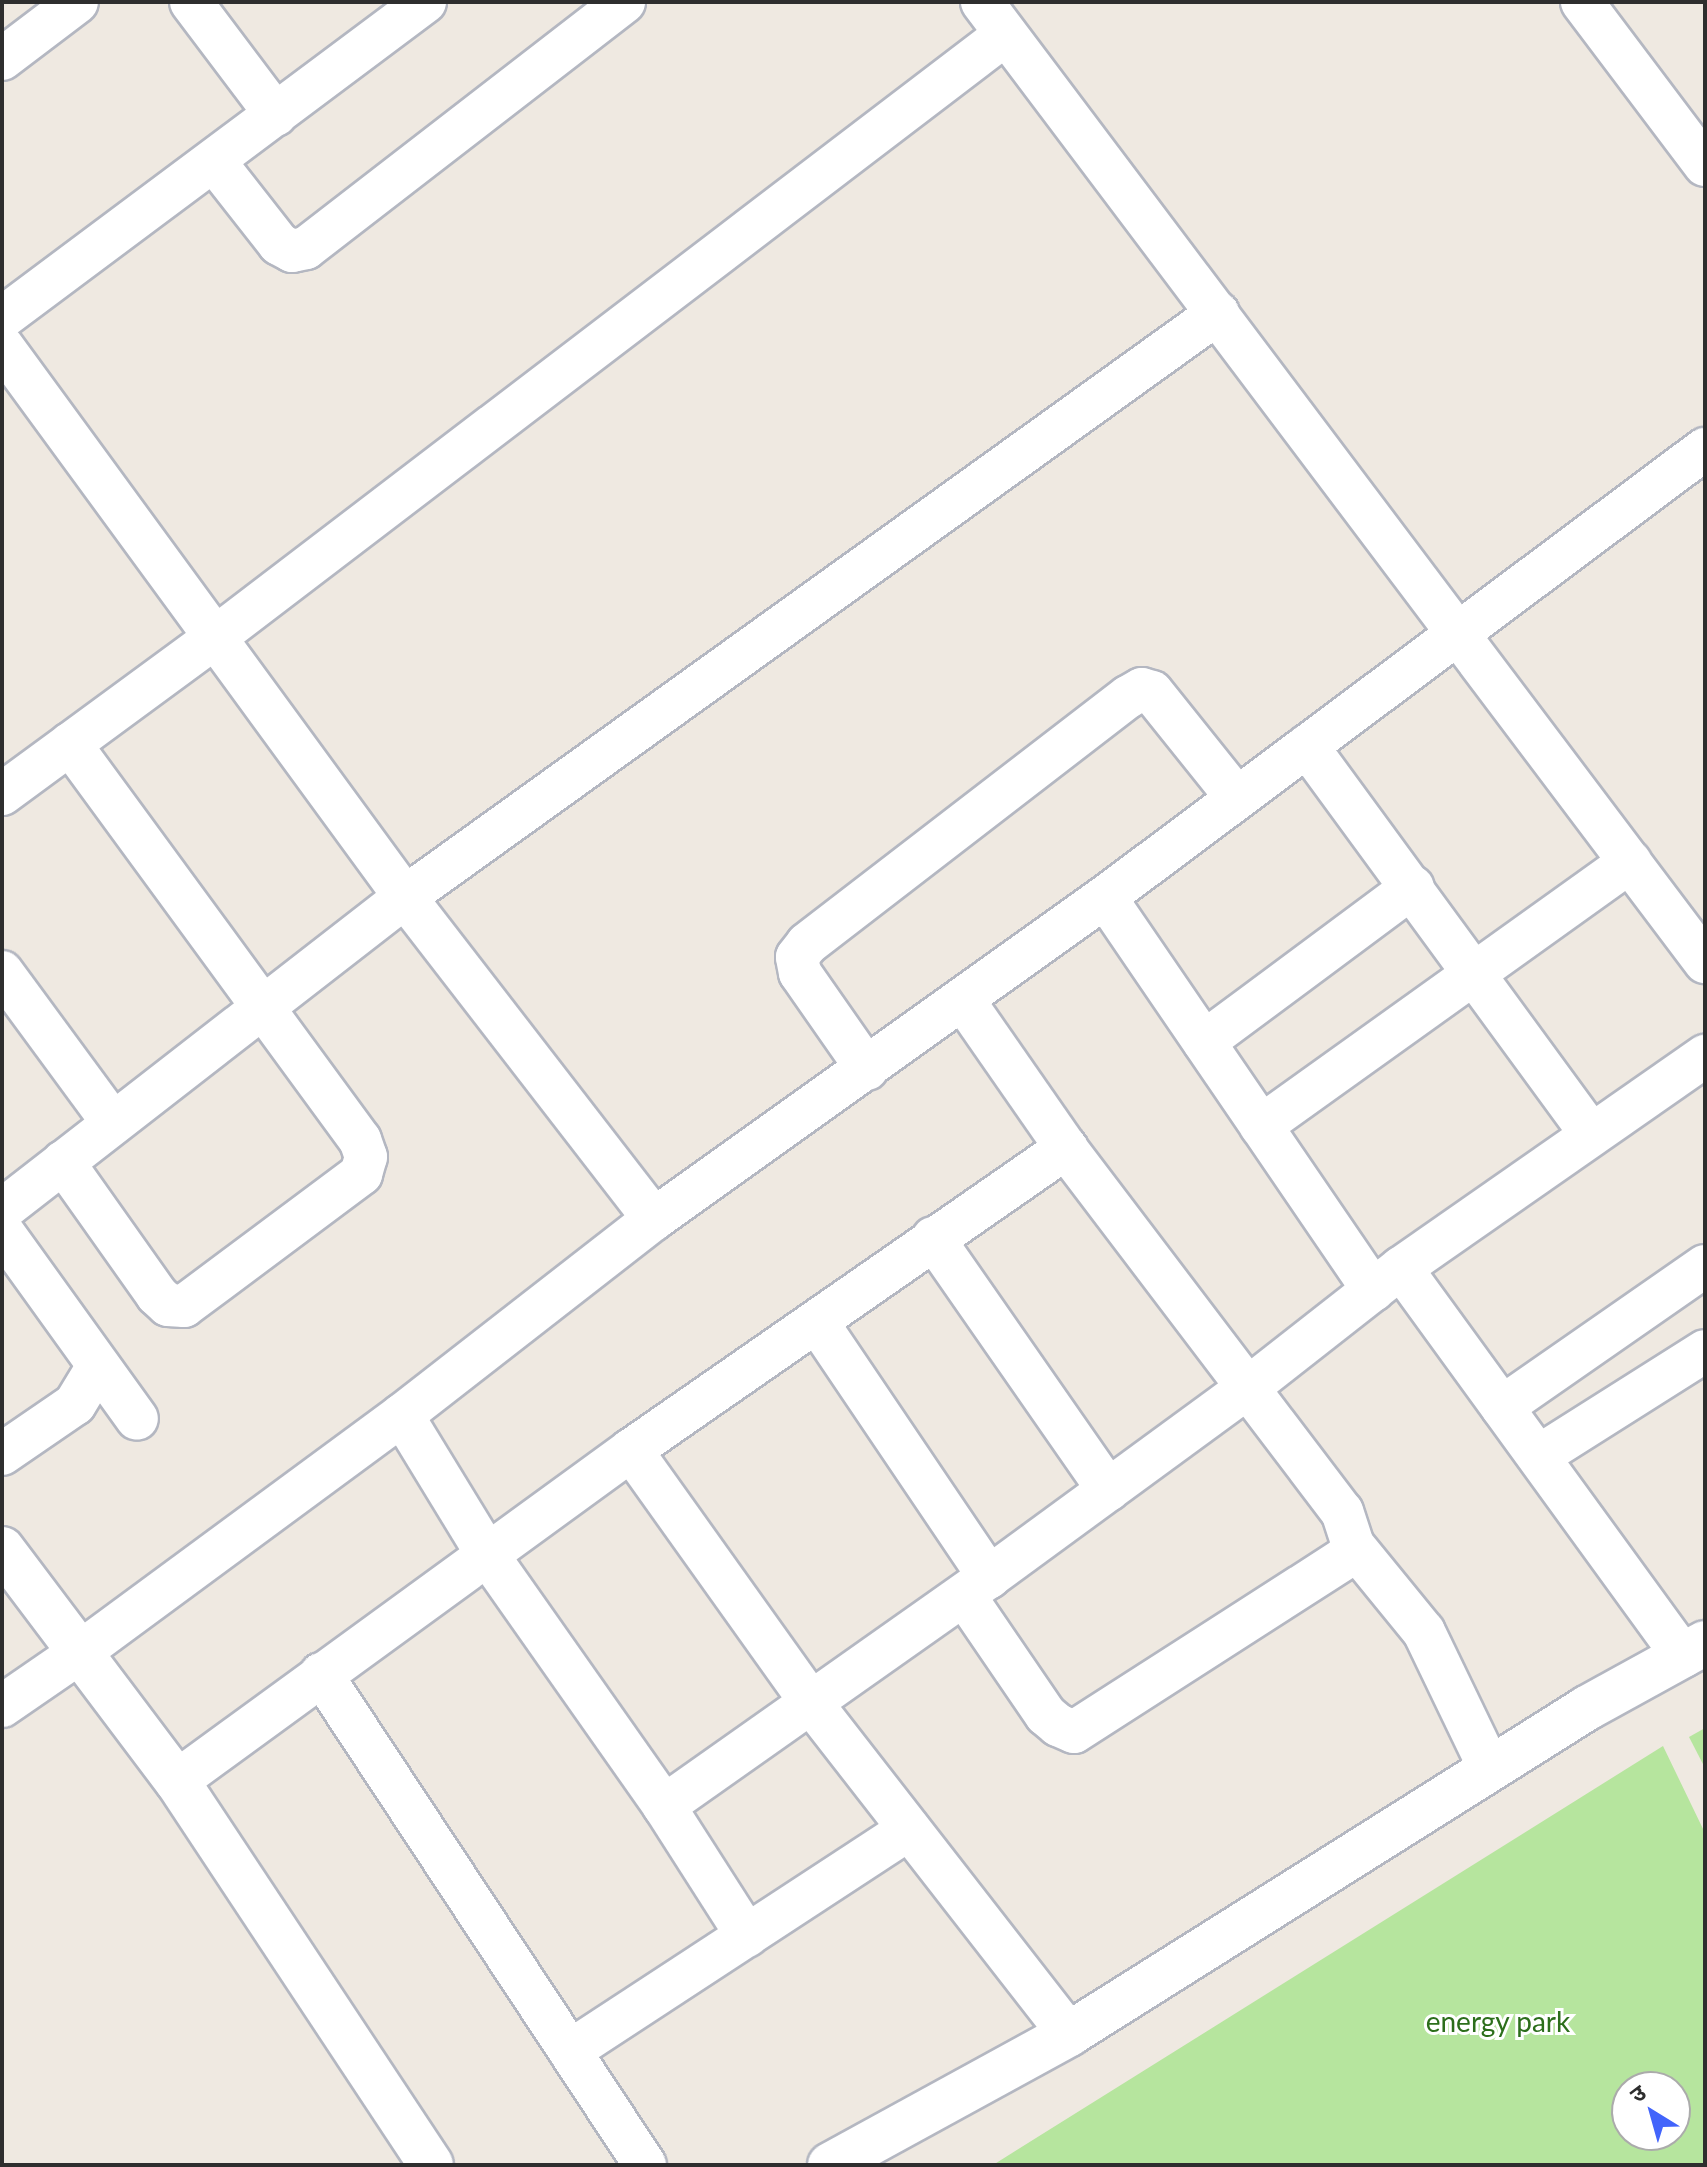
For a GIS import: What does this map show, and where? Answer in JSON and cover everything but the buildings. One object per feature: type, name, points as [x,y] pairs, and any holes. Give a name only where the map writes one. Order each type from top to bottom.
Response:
[{"type":"street","points":[[2,59],[77,2]]},
{"type":"street","points":[[191,2],[276,115]]},
{"type":"street","points":[[2,318],[425,2]]},
{"type":"street","points":[[214,161],[279,244],[292,251],[306,248],[624,2]]},
{"type":"street","points":[[1582,2],[1691,117],[1705,165]]},
{"type":"street","points":[[2,794],[213,639],[994,18],[1705,962]]},
{"type":"street","points":[[2,1210],[405,897],[1218,313]]},
{"type":"street","points":[[2,346],[213,639],[405,897],[654,1219]]},
{"type":"street","points":[[2,1706],[79,1653],[402,1415],[654,1219],[964,1001],[1705,449]]},
{"type":"street","points":[[867,1069],[800,973],[797,957],[807,944],[1128,697],[1142,689],[1152,692],[1237,798]]},
{"type":"street","points":[[63,1162],[157,1295],[168,1305],[184,1306],[361,1174],[366,1157],[360,1140],[70,744]]},
{"type":"street","points":[[1307,746],[1590,1133]]},
{"type":"street","points":[[1261,1126],[1630,862]]},
{"type":"street","points":[[1204,1042],[1413,887]]},
{"type":"street","points":[[830,2165],[1069,2034],[1587,1708],[1694,1649],[1502,1407],[1387,1279],[1261,1126],[1105,897]]},
{"type":"street","points":[[2,972],[113,1123]]},
{"type":"street","points":[[964,1001],[1066,1148],[1342,1512],[1353,1545],[1424,1632],[1490,1769]]},
{"type":"street","points":[[664,1806],[812,1704],[1108,1490],[1249,1387],[1387,1279],[1590,1133],[1705,1056]]},
{"type":"street","points":[[177,1781],[631,1450],[1066,1148]]},
{"type":"street","points":[[2,1231],[137,1419]]},
{"type":"street","points":[[933,1238],[1108,1490]]},
{"type":"street","points":[[1502,1407],[1705,1266]]},
{"type":"street","points":[[817,1322],[976,1586],[1046,1715],[1074,1732],[1345,1558],[1353,1545]]},
{"type":"street","points":[[1539,1456],[1705,1351]]},
{"type":"street","points":[[2,1454],[75,1404],[98,1366]]},
{"type":"street","points":[[402,1415],[487,1554],[664,1806],[747,1936]]},
{"type":"street","points":[[631,1450],[812,1704],[1069,2034]]},
{"type":"street","points":[[2,1549],[177,1781],[431,2165]]},
{"type":"street","points":[[321,1674],[645,2165]]},
{"type":"street","points":[[570,2051],[909,1829]]},
{"type":"green space","points":[[1705,1728],[1705,1768],[1689,1737]]},
{"type":"green space","name":"energy park","points":[[1663,1746],[1705,1833],[1705,2165],[993,2165]]}]
